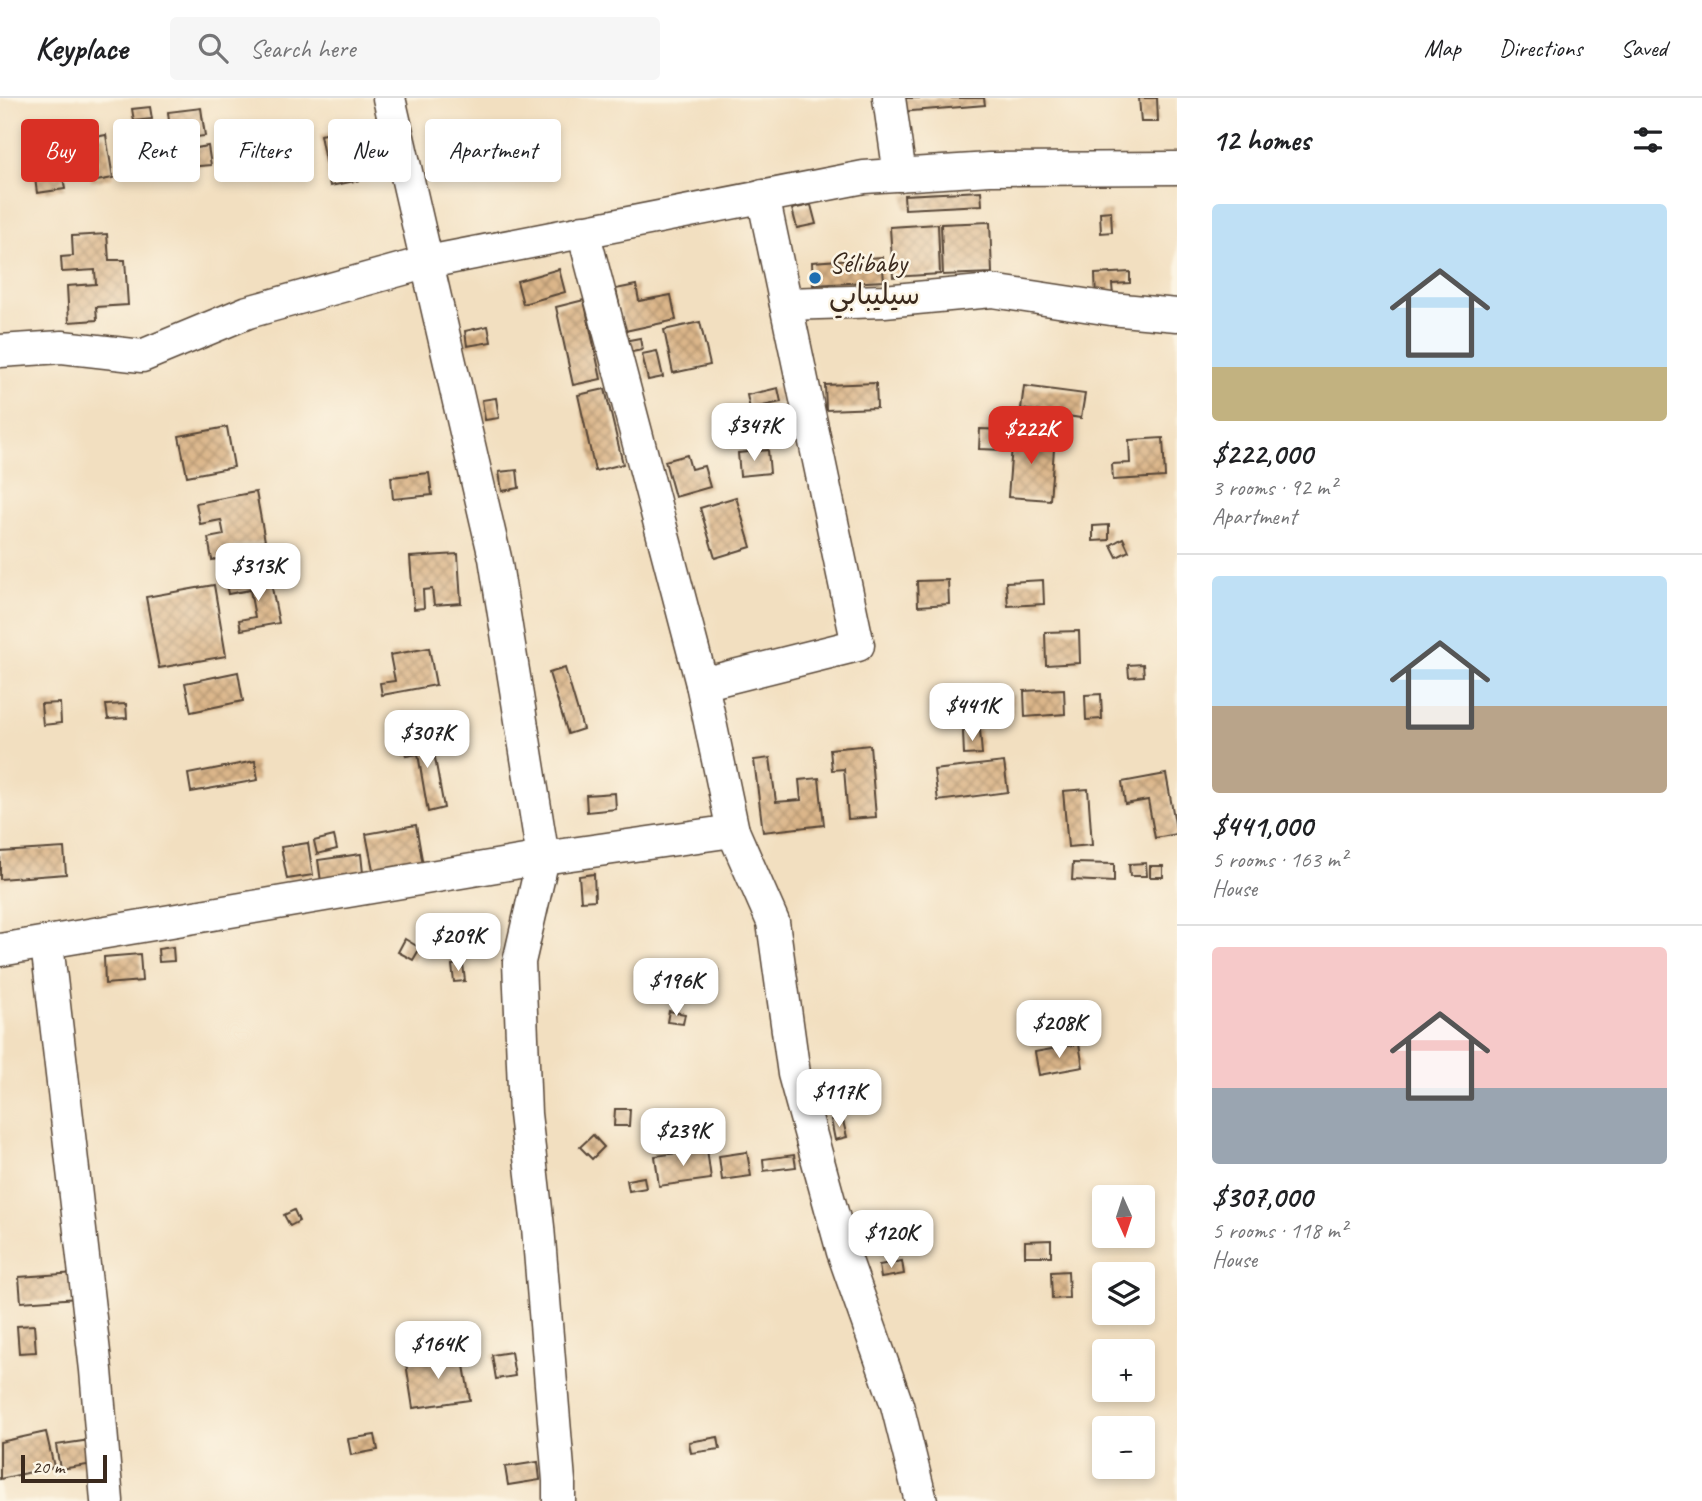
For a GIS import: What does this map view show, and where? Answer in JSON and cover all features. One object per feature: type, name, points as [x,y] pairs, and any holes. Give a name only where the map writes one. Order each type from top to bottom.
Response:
[{"type":"street","points":[[389,98],[495,558],[543,858],[519,962],[525,1114],[539,1241],[559,1501]]},
{"type":"street","points":[[889,98],[900,175]]},
{"type":"street","points":[[0,351],[62,347],[142,356],[248,312],[428,262],[864,177],[990,169],[1177,167]]},
{"type":"street","points":[[702,684],[858,645],[763,196]]},
{"type":"street","points":[[583,231],[702,684],[733,831],[773,922],[794,1074],[843,1252],[897,1405],[921,1501]]},
{"type":"street","points":[[786,304],[884,301],[992,291],[1111,309],[1177,315]]},
{"type":"street","points":[[0,950],[543,858],[733,831]]},
{"type":"street","points":[[47,944],[96,1370],[107,1501]]},
{"type":"building","points":[[899,98],[984,98],[985,105],[900,112]]},
{"type":"building","points":[[1139,98],[1157,98],[1158,122],[1141,122]]},
{"type":"building","points":[[150,107],[152,119],[134,119],[132,109]]},
{"type":"building","points":[[201,108],[205,136],[200,137],[200,119],[169,119],[168,112]]},
{"type":"building","points":[[328,133],[328,176],[320,135]]},
{"type":"building","points":[[106,135],[113,178],[99,181],[99,136]]},
{"type":"building","points":[[208,146],[211,165],[200,166],[200,147]]},
{"type":"building","points":[[36,182],[64,182],[65,189],[37,193]]},
{"type":"building","points":[[329,182],[350,182],[330,186]]},
{"type":"building","points":[[981,191],[982,205],[905,209],[904,195]]},
{"type":"building","points":[[811,205],[816,224],[797,228],[792,209]]},
{"type":"building","points":[[1111,211],[1112,232],[1101,233],[1100,212]]},
{"type":"building","points":[[990,222],[992,273],[943,275],[941,224]]},
{"type":"building","points":[[938,224],[940,274],[893,277],[890,227]]},
{"type":"building","points":[[107,234],[109,260],[125,260],[128,305],[96,307],[97,320],[69,322],[67,286],[96,284],[95,270],[62,272],[61,257],[73,256],[72,236]]},
{"type":"building","points":[[882,257],[884,281],[813,285],[812,262]]},
{"type":"building","points":[[559,269],[565,292],[523,304],[517,281]]},
{"type":"building","points":[[1130,272],[1130,283],[1112,284],[1113,297],[1096,298],[1095,274]]},
{"type":"building","points":[[636,285],[639,301],[671,295],[676,320],[625,331],[616,289]]},
{"type":"building","points":[[584,300],[601,379],[573,385],[556,307]]},
{"type":"building","points":[[700,322],[710,365],[673,373],[664,330]]},
{"type":"building","points":[[488,326],[491,342],[467,346],[465,331]]},
{"type":"building","points":[[640,338],[642,350],[627,353],[624,341]]},
{"type":"building","points":[[657,351],[663,377],[648,380],[642,354]]},
{"type":"building","points":[[876,383],[877,408],[826,410],[825,385]]},
{"type":"building","points":[[1024,386],[1085,394],[1081,418],[1021,409]]},
{"type":"building","points":[[778,388],[781,402],[750,409],[747,395]]},
{"type":"building","points":[[605,389],[623,464],[595,471],[578,395]]},
{"type":"building","points":[[496,398],[499,418],[485,420],[482,400]]},
{"type":"building","points":[[227,427],[234,467],[187,476],[179,436]]},
{"type":"building","points":[[980,429],[1006,430],[1005,450],[979,449]]},
{"type":"building","points":[[1013,433],[1055,436],[1050,500],[1008,497]]},
{"type":"building","points":[[1163,438],[1165,477],[1113,480],[1112,464],[1130,463],[1129,440]]},
{"type":"building","points":[[768,450],[770,473],[740,476],[738,453]]},
{"type":"building","points":[[687,455],[691,469],[704,466],[710,487],[675,497],[665,461]]},
{"type":"building","points":[[517,470],[519,488],[502,491],[499,472]]},
{"type":"building","points":[[429,473],[432,495],[393,499],[391,477]]},
{"type":"building","points":[[256,492],[265,541],[226,548],[228,557],[212,560],[208,538],[224,535],[221,520],[200,524],[196,503]]},
{"type":"building","points":[[736,497],[751,547],[715,558],[700,508]]},
{"type":"building","points":[[1109,525],[1109,540],[1093,541],[1093,526]]},
{"type":"building","points":[[1123,538],[1129,551],[1117,557],[1111,545]]},
{"type":"building","points":[[458,554],[461,603],[434,605],[432,589],[423,590],[424,608],[414,609],[410,557]]},
{"type":"building","points":[[270,578],[279,623],[241,630],[239,620],[255,617],[250,590],[228,594],[226,584]]},
{"type":"building","points":[[948,580],[949,604],[918,606],[917,581]]},
{"type":"building","points":[[1043,580],[1044,604],[1008,606],[1006,582]]},
{"type":"building","points":[[214,585],[226,656],[159,668],[146,597]]},
{"type":"building","points":[[1079,631],[1080,663],[1046,665],[1045,632]]},
{"type":"building","points":[[429,648],[436,685],[382,695],[380,683],[395,681],[390,655]]},
{"type":"building","points":[[1143,664],[1144,676],[1129,677],[1128,665]]},
{"type":"building","points":[[565,668],[583,729],[568,734],[549,673]]},
{"type":"building","points":[[238,672],[243,701],[191,712],[185,683]]},
{"type":"building","points":[[1064,689],[1065,714],[1025,717],[1024,691]]},
{"type":"building","points":[[1101,694],[1102,719],[1086,720],[1085,695]]},
{"type":"building","points":[[1013,695],[1013,715],[964,717],[963,697]]},
{"type":"building","points":[[60,703],[61,723],[43,725],[41,704]]},
{"type":"building","points":[[126,704],[127,718],[108,719],[106,705]]},
{"type":"building","points":[[980,730],[982,754],[964,755],[963,731]]},
{"type":"building","points":[[431,736],[444,808],[428,812],[418,754],[406,756],[403,741]]},
{"type":"building","points":[[870,745],[876,817],[848,819],[844,769],[832,770],[830,749]]},
{"type":"building","points":[[770,758],[776,802],[801,800],[799,780],[819,778],[824,825],[763,832],[754,760]]},
{"type":"building","points":[[255,761],[258,780],[191,792],[188,774]]},
{"type":"building","points":[[1004,762],[1008,792],[938,801],[934,770]]},
{"type":"building","points":[[1166,774],[1177,834],[1155,838],[1148,800],[1125,804],[1122,782]]},
{"type":"building","points":[[1088,789],[1092,845],[1068,847],[1063,791]]},
{"type":"building","points":[[615,793],[616,809],[587,812],[586,795]]},
{"type":"building","points":[[416,825],[424,871],[375,880],[366,834]]},
{"type":"building","points":[[334,836],[337,849],[317,854],[314,841]]},
{"type":"building","points":[[308,843],[313,875],[287,879],[281,847]]},
{"type":"building","points":[[64,848],[66,874],[0,879],[0,852]]},
{"type":"building","points":[[361,854],[364,883],[322,889],[318,860]]},
{"type":"building","points":[[1073,863],[1114,864],[1114,882],[1072,880]]},
{"type":"building","points":[[1146,863],[1147,876],[1130,876],[1129,864]]},
{"type":"building","points":[[1150,866],[1163,866],[1163,877],[1150,877]]},
{"type":"building","points":[[594,874],[595,900],[581,901],[579,876]]},
{"type":"building","points":[[405,939],[420,948],[413,960],[398,952]]},
{"type":"building","points":[[470,939],[471,953],[459,954],[458,940]]},
{"type":"building","points":[[173,947],[174,961],[159,962],[158,949]]},
{"type":"building","points":[[140,954],[142,981],[105,984],[104,957]]},
{"type":"building","points":[[463,964],[465,981],[454,982],[452,965]]},
{"type":"building","points":[[657,967],[718,970],[716,990],[705,990],[706,977],[665,975],[665,983],[656,983]]},
{"type":"building","points":[[669,1011],[685,1014],[683,1024],[667,1022]]},
{"type":"building","points":[[1079,1044],[1083,1067],[1039,1075],[1035,1052]]},
{"type":"building","points":[[615,1109],[630,1109],[629,1126],[614,1126]]},
{"type":"building","points":[[842,1117],[847,1137],[835,1140],[831,1120]]},
{"type":"building","points":[[593,1135],[604,1147],[592,1159],[580,1147]]},
{"type":"building","points":[[707,1149],[711,1179],[659,1186],[655,1156]]},
{"type":"building","points":[[747,1152],[751,1176],[722,1180],[719,1156]]},
{"type":"building","points":[[794,1155],[796,1167],[764,1171],[763,1159]]},
{"type":"building","points":[[644,1177],[646,1188],[629,1191],[627,1180]]},
{"type":"building","points":[[294,1210],[299,1221],[290,1226],[284,1215]]},
{"type":"building","points":[[1051,1240],[1051,1256],[1025,1256],[1025,1241]]},
{"type":"building","points":[[902,1261],[904,1274],[881,1278],[879,1265]]},
{"type":"building","points":[[1068,1271],[1069,1298],[1052,1299],[1051,1272]]},
{"type":"building","points":[[76,1273],[78,1298],[21,1302],[19,1277]]},
{"type":"building","points":[[34,1325],[36,1352],[19,1353],[17,1326]]},
{"type":"building","points":[[511,1352],[515,1376],[496,1379],[492,1355]]},
{"type":"building","points":[[462,1354],[470,1400],[413,1408],[406,1363]]},
{"type":"building","points":[[46,1432],[54,1467],[0,1479],[0,1442]]},
{"type":"building","points":[[375,1435],[378,1450],[351,1455],[348,1439]]},
{"type":"building","points":[[718,1437],[720,1449],[691,1453],[689,1442]]},
{"type":"building","points":[[90,1440],[94,1464],[60,1469],[56,1445]]},
{"type":"building","points":[[538,1462],[540,1480],[508,1485],[505,1467]]},
{"type":"place","name":"Sélibaby سيليبابي","points":[[815,278]]}]
